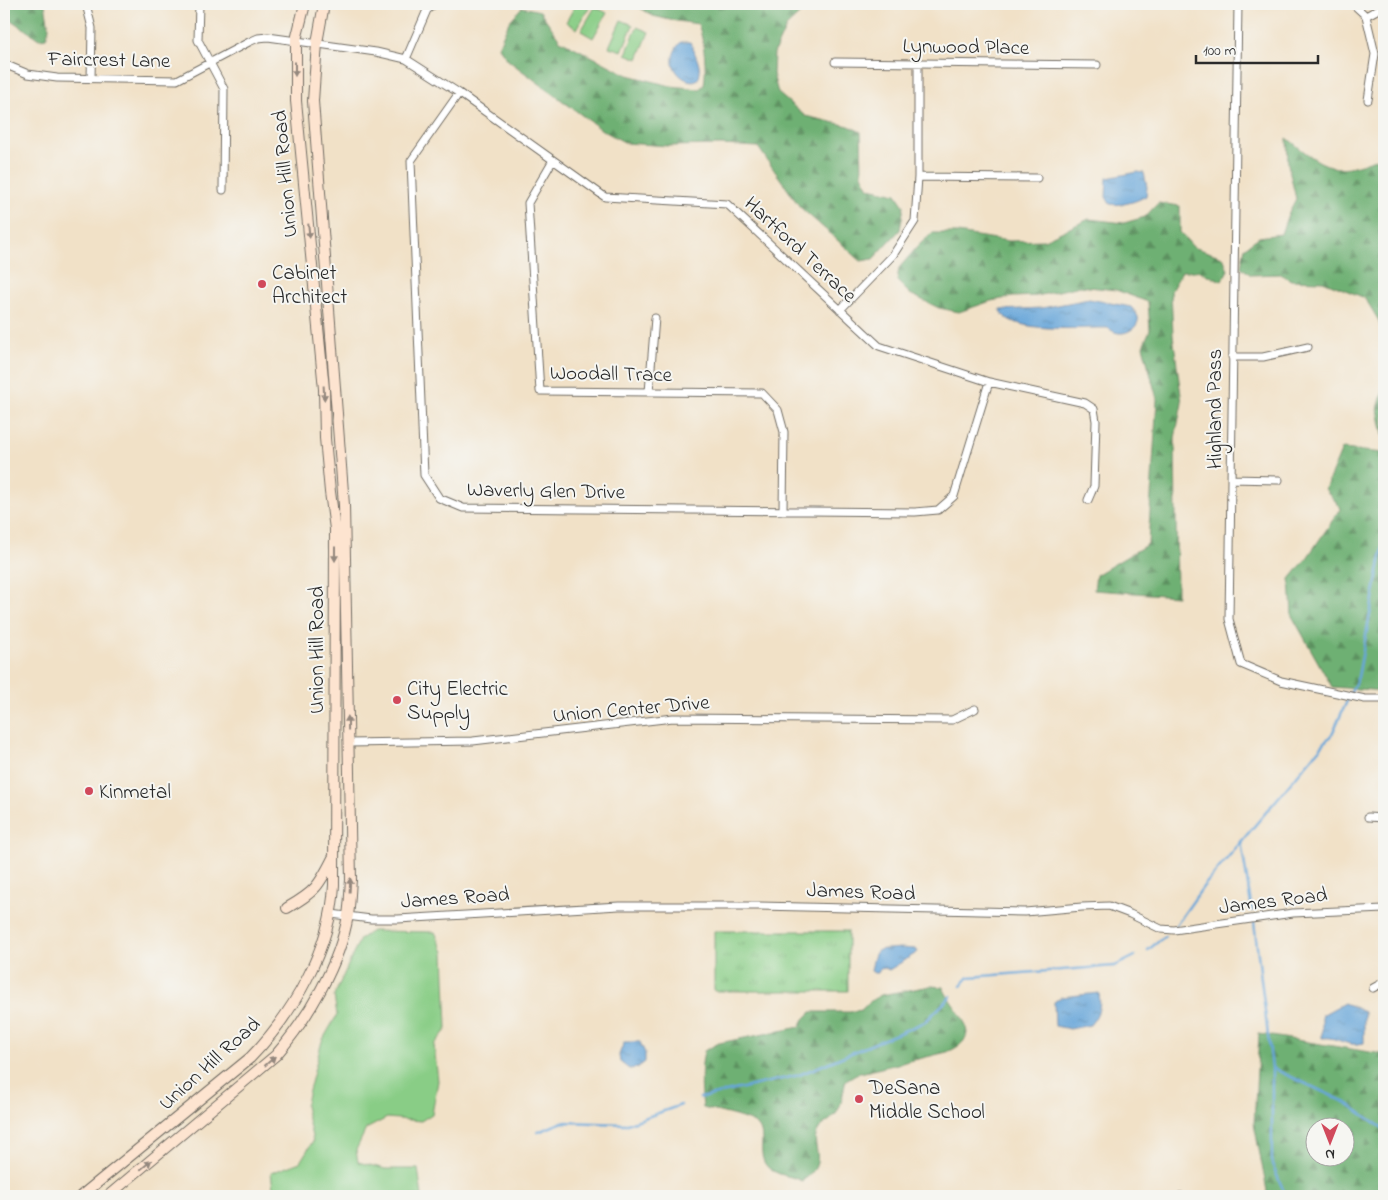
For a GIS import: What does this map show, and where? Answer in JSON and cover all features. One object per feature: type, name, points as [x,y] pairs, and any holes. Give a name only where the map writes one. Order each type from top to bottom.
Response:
[{"type":"street","points":[[86,4],[92,28],[91,79]]},
{"type":"street","points":[[199,4],[198,40],[224,89],[223,190]]},
{"type":"street","name":"Union Hill Road","points":[[81,1196],[250,1058],[265,1042],[294,1002],[308,977],[331,914],[334,885],[335,519],[330,492],[325,438],[324,389],[296,102],[296,40],[305,4]]},
{"type":"street","name":"Union Hill Road","points":[[108,1196],[260,1070],[282,1048],[306,1015],[325,981],[339,948],[348,916],[351,880],[344,505],[313,110],[317,43],[324,4]]},
{"type":"street","points":[[406,59],[427,10],[434,4]]},
{"type":"street","name":"Highland Pass","points":[[1238,4],[1228,619],[1241,664],[1281,681],[1365,699],[1384,699]]},
{"type":"street","points":[[1353,4],[1366,16],[1375,54],[1368,100]]},
{"type":"street","points":[[1366,16],[1384,6]]},
{"type":"street","name":"Faircrest Lane","points":[[4,64],[28,74],[57,78],[177,80],[258,38],[268,37],[296,40]]},
{"type":"street","name":"Hartford Terrace","points":[[296,40],[376,52],[406,59],[459,93],[605,197],[727,204],[879,346],[989,382],[1085,403],[1094,408],[1096,421],[1094,486],[1088,500]]},
{"type":"street","name":"Lynwood Place","points":[[835,62],[1097,65]]},
{"type":"street","points":[[840,310],[893,255],[915,221],[918,177],[918,63]]},
{"type":"street","name":"Waverly Glen Drive","points":[[459,93],[411,161],[424,475],[439,498],[463,508],[915,512],[938,510],[954,496],[989,382]]},
{"type":"street","name":"Woodall Trace","points":[[554,160],[528,204],[540,391],[762,393],[778,410],[784,432],[783,511]]},
{"type":"street","points":[[918,177],[1037,178]]},
{"type":"street","points":[[649,392],[656,318]]},
{"type":"street","points":[[1232,357],[1263,357],[1308,347]]},
{"type":"street","points":[[1231,479],[1279,480]]},
{"type":"street","name":"Union Center Drive","points":[[348,743],[473,742],[673,718],[952,720],[975,709]]},
{"type":"street","points":[[1368,817],[1384,818]]},
{"type":"street","points":[[287,908],[316,889],[334,855]]},
{"type":"street","name":"James Road","points":[[331,914],[376,919],[620,906],[688,905],[1015,912],[1109,906],[1161,929],[1174,930],[1293,913],[1384,909]]},
{"type":"street","points":[[1373,988],[1384,982]]},
{"type":"green space","points":[[4,4],[45,4],[49,28],[46,38],[39,39],[5,16]]},
{"type":"green space","points":[[576,4],[591,4],[577,29],[566,22]]},
{"type":"green space","points":[[634,4],[822,4],[803,11],[786,27],[774,53],[773,74],[778,93],[805,116],[849,126],[861,132],[862,175],[869,188],[896,194],[904,206],[900,230],[873,259],[861,261],[800,207],[758,147],[721,145],[668,146],[626,143],[602,130],[509,61],[498,47],[509,22],[522,7],[540,11],[560,40],[628,75],[671,86],[699,89],[704,85],[704,54],[698,24],[653,16]]},
{"type":"green space","points":[[595,7],[607,13],[593,38],[581,31]]},
{"type":"green space","points":[[621,20],[633,25],[622,51],[609,47]]},
{"type":"green space","points":[[637,27],[649,32],[638,59],[626,54]]},
{"type":"green space","points":[[1287,138],[1314,159],[1338,168],[1359,165],[1384,154],[1384,342],[1379,321],[1365,298],[1323,281],[1291,280],[1280,274],[1251,275],[1241,267],[1245,247],[1259,237],[1281,234],[1296,199],[1288,164]]},
{"type":"green space","points":[[1158,203],[1180,206],[1180,232],[1193,247],[1223,257],[1228,270],[1222,281],[1198,271],[1182,271],[1171,291],[1173,335],[1182,403],[1175,438],[1177,596],[1094,590],[1096,575],[1148,544],[1157,399],[1143,346],[1150,330],[1148,302],[1116,290],[1080,286],[1037,296],[1013,297],[991,301],[959,312],[939,308],[910,294],[897,281],[899,268],[932,233],[957,233],[1009,241],[1044,240],[1089,219],[1124,223],[1145,217]]},
{"type":"green space","points":[[1384,388],[1384,441],[1378,409]]},
{"type":"green space","points":[[1342,449],[1384,453],[1384,640],[1382,653],[1384,691],[1332,687],[1292,616],[1290,579],[1307,558],[1341,508],[1325,489]]},
{"type":"green space","points":[[372,931],[435,932],[444,952],[447,1029],[434,1045],[438,1081],[432,1114],[421,1121],[387,1118],[366,1129],[356,1150],[358,1162],[385,1169],[418,1169],[422,1196],[274,1196],[271,1173],[300,1162],[313,1141],[305,1106],[322,1041],[337,1015],[334,996],[360,939]]},
{"type":"green space","points":[[714,931],[848,931],[848,991],[714,991]]},
{"type":"green space","points":[[931,986],[943,987],[965,1022],[966,1038],[947,1052],[856,1074],[846,1080],[841,1103],[836,1113],[819,1129],[816,1135],[816,1167],[802,1181],[776,1173],[767,1166],[762,1155],[761,1131],[754,1123],[703,1108],[701,1080],[704,1051],[719,1043],[800,1027],[804,1019],[811,1012],[850,1012],[861,1010],[881,995]]},
{"type":"green space","points":[[1259,1034],[1382,1054],[1384,1060],[1384,1196],[1268,1196],[1254,1124]]},
{"type":"water","points":[[681,42],[690,42],[699,64],[700,73],[696,80],[690,81],[684,78],[675,68],[673,60]]},
{"type":"water","points":[[1138,172],[1144,173],[1147,187],[1146,196],[1129,203],[1110,204],[1106,197],[1107,178]]},
{"type":"water","points":[[1089,299],[1131,307],[1138,317],[1137,324],[1129,331],[1122,333],[1108,328],[1049,328],[1017,323],[1006,318],[1000,310],[1042,308]]},
{"type":"water","points":[[916,949],[918,952],[889,970],[885,968],[880,969],[878,973],[871,971],[874,956],[878,950]]},
{"type":"water","points":[[1099,993],[1099,1010],[1090,1025],[1070,1029],[1055,1026],[1054,1002],[1061,997]]},
{"type":"water","points":[[1344,1003],[1364,1011],[1364,1043],[1352,1044],[1322,1038],[1322,1015]]},
{"type":"water","points":[[624,1042],[640,1042],[645,1053],[645,1062],[637,1068],[629,1069],[620,1062],[619,1055]]},
{"type":"waterway","points":[[1384,198],[1382,201],[1384,229]]},
{"type":"waterway","points":[[1174,928],[1203,887],[1332,734],[1358,677],[1384,541]]},
{"type":"waterway","points":[[1241,841],[1252,911]]},
{"type":"waterway","points":[[1254,922],[1272,1068],[1272,1164],[1286,1196]]},
{"type":"waterway","points":[[1148,950],[1165,936]]},
{"type":"waterway","points":[[961,986],[969,977],[1115,966],[1135,956]]},
{"type":"waterway","points":[[700,1098],[799,1075],[925,1022],[951,996]]},
{"type":"waterway","points":[[1272,1068],[1345,1102],[1384,1129]]},
{"type":"waterway","points":[[538,1132],[563,1122],[627,1124],[681,1105]]},
{"type":"place","name":"Cabinet Architect","points":[[262,284]]},
{"type":"place","name":"City Electric Supply","points":[[397,700]]},
{"type":"place","name":"Kinmetal","points":[[89,791]]},
{"type":"place","name":"DeSana Middle School","points":[[859,1099]]}]
